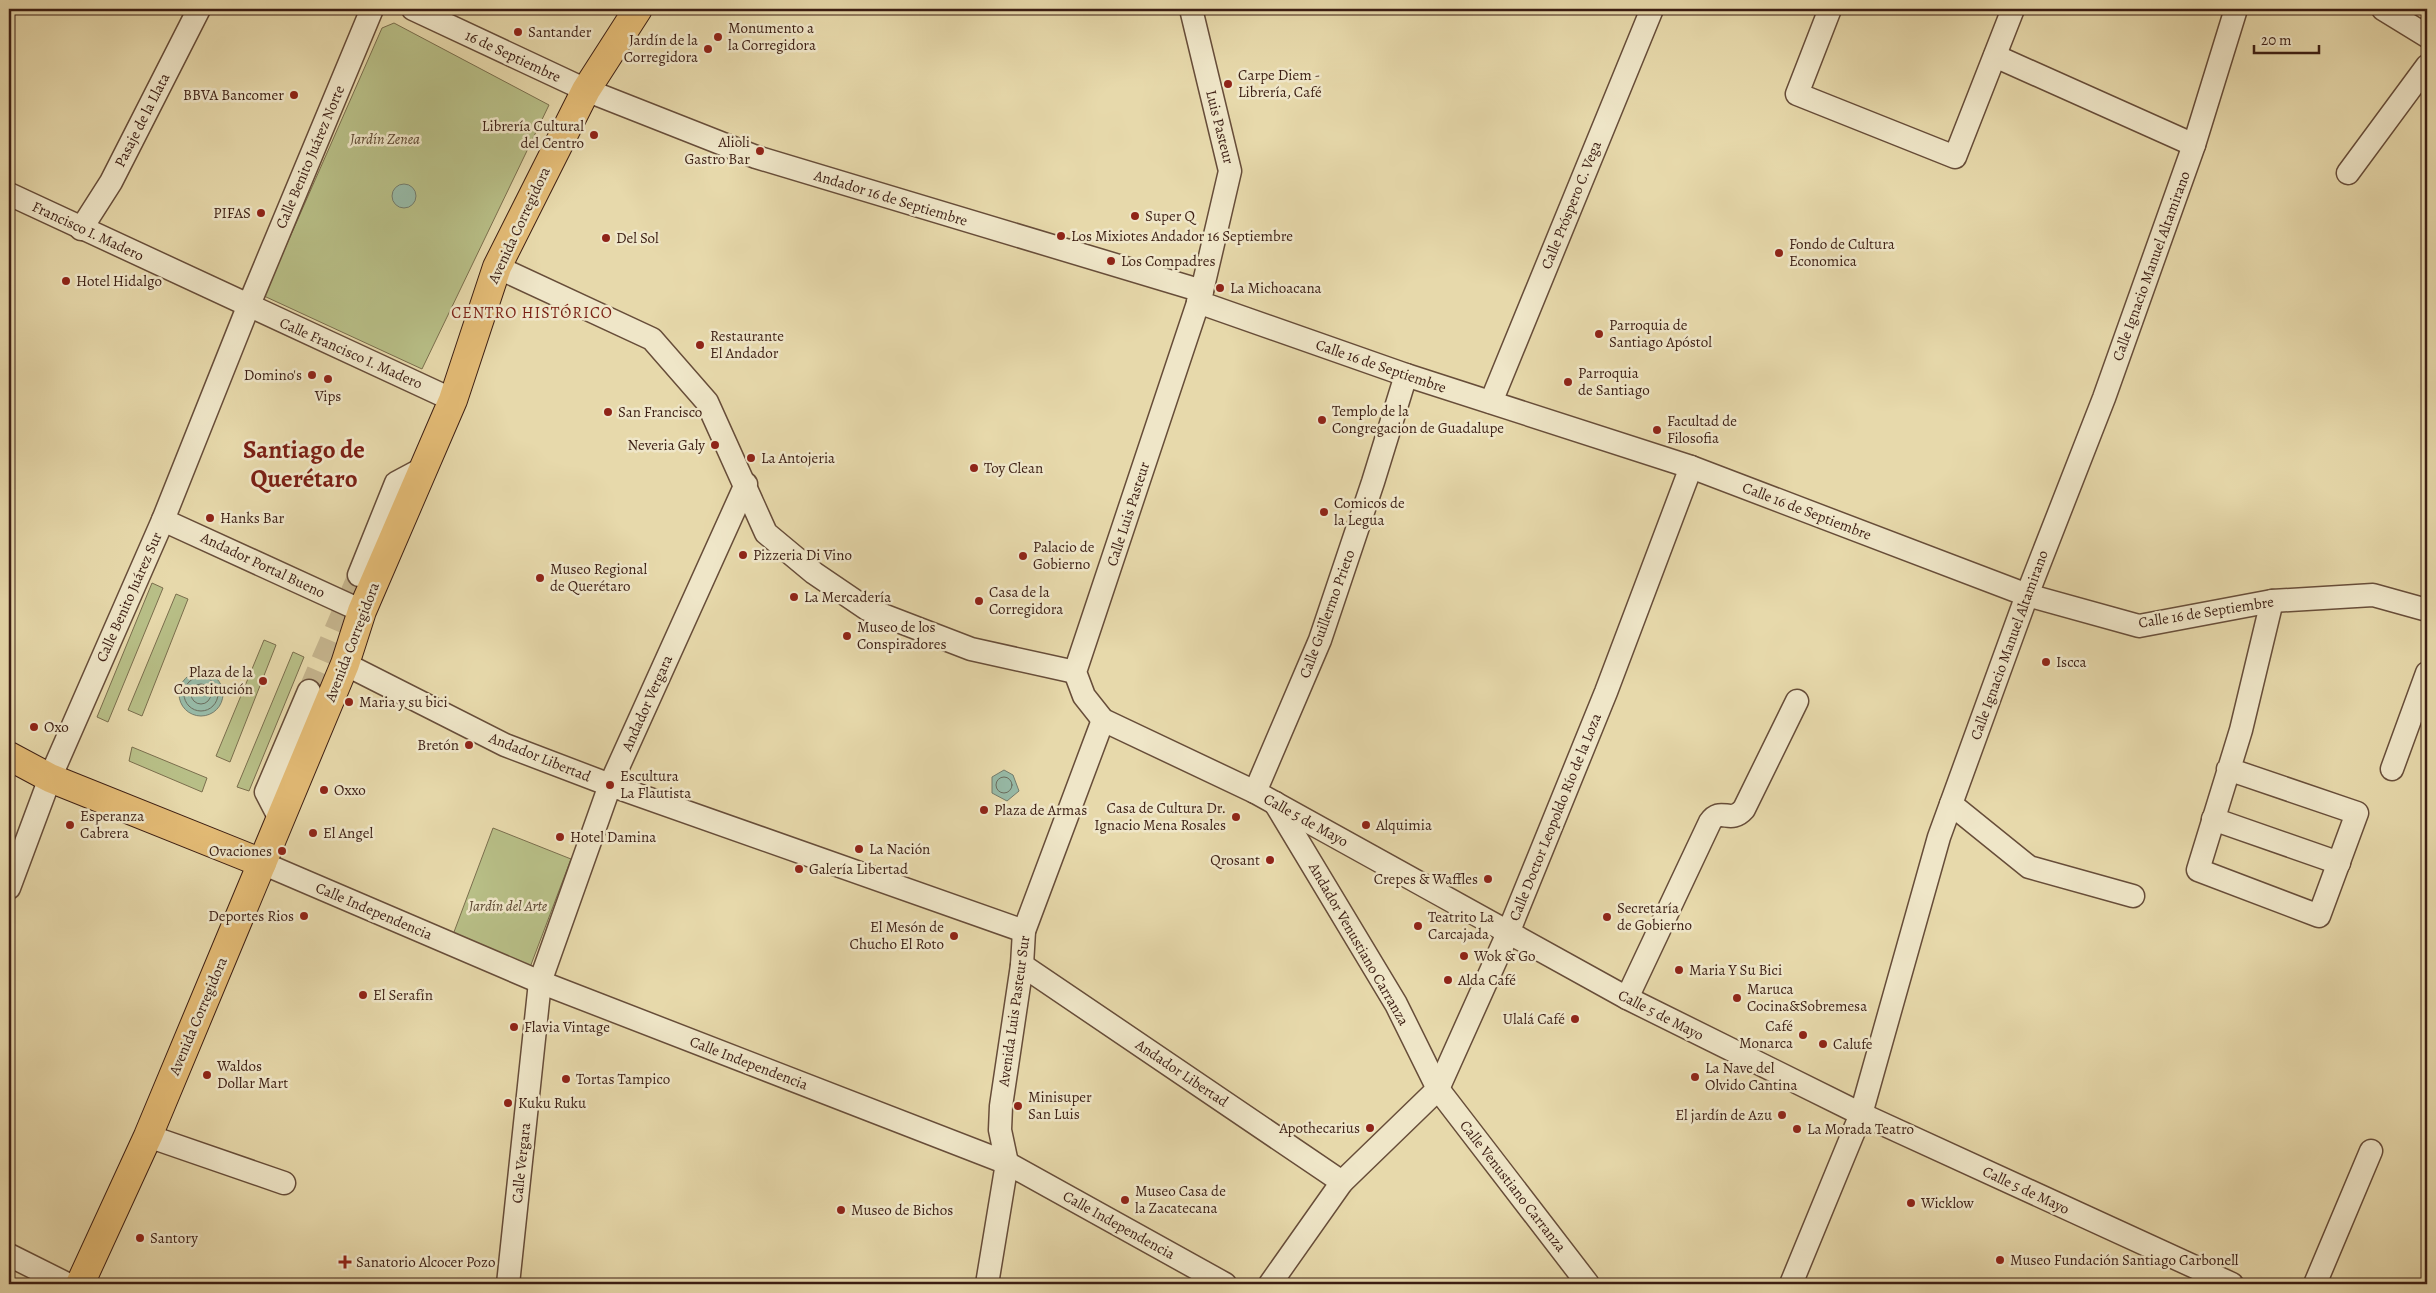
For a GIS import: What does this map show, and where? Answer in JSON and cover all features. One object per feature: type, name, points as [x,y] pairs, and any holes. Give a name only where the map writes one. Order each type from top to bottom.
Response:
[{"type":"main road","name":"Avenida Corregidora","points":[[80,1284],[148,1136],[345,664],[362,611],[453,400],[497,266],[586,90],[638,9]]},
{"type":"main road","points":[[9,756],[50,778],[262,863]]},
{"type":"street","name":"Pasaje de la Llata","points":[[81,229],[110,182],[199,9]]},
{"type":"street","name":"Calle Benito Juárez Norte","points":[[248,306],[372,9]]},
{"type":"street","name":"16 de Septiembre","points":[[413,9],[586,90]]},
{"type":"street","name":"Luis Pasteur","points":[[1191,9],[1230,171],[1200,296]]},
{"type":"street","name":"Calle Próspero C. Vega","points":[[1490,402],[1652,9]]},
{"type":"street","points":[[1830,9],[1797,94],[1955,157],[2013,9]]},
{"type":"street","name":"Calle Ignacio Manuel Altamirano","points":[[1791,1284],[1861,1114],[1939,837],[2027,595],[2104,398],[2194,145],[2236,9]]},
{"type":"street","points":[[2383,9],[2427,36]]},
{"type":"street","points":[[1995,56],[2194,145]]},
{"type":"street","points":[[2348,173],[2427,66]]},
{"type":"street","name":"Andador 16 de Septiembre","points":[[586,90],[756,157],[1200,296]]},
{"type":"street","name":"Francisco I. Madero","points":[[9,194],[248,306]]},
{"type":"street","points":[[497,266],[652,338],[707,402],[746,484],[766,533]]},
{"type":"street","name":"Calle 16 de Septiembre","points":[[1200,296],[1406,375],[1691,467],[2027,595],[2139,626],[2272,601],[2373,595],[2427,610]]},
{"type":"street","name":"Calle Luis Pasteur","points":[[1075,672],[1200,296]]},
{"type":"street","name":"Calle Francisco I. Madero","points":[[248,306],[453,400]]},
{"type":"street","name":"Calle Benito Juárez Sur","points":[[9,888],[50,778],[163,520],[248,306]]},
{"type":"street","name":"Calle Guillermo Prieto","points":[[1255,792],[1320,640],[1373,482],[1406,375]]},
{"type":"street","name":"Calle Doctor Leopoldo Río de la Loza","points":[[1270,1284],[1342,1182],[1438,1089],[1508,933],[1606,692],[1691,467]]},
{"type":"street","points":[[359,575],[396,483],[424,468]]},
{"type":"street","name":"Andador Vergara","points":[[540,982],[610,785],[746,484]]},
{"type":"street","points":[[734,510],[766,533],[814,573],[867,610],[971,649],[1075,672],[1084,696],[1103,720]]},
{"type":"street","name":"Andador Portal Bueno","points":[[163,520],[362,611]]},
{"type":"street","points":[[2228,769],[2357,813],[2319,916],[2198,870],[2228,769],[2241,730],[2272,601]]},
{"type":"street","name":"Andador Libertad","points":[[345,664],[505,745],[610,785],[1024,931]]},
{"type":"street","points":[[2392,769],[2427,673]]},
{"type":"street","points":[[280,818],[266,792],[310,691]]},
{"type":"street","points":[[1627,998],[1710,822],[1714,816],[1720,814],[1731,818],[1738,816],[1744,809],[1797,701]]},
{"type":"street","name":"Calle 5 de Mayo","points":[[1103,720],[1275,802],[1627,998],[1861,1114],[2218,1281]]},
{"type":"street","name":"Avenida Luis Pasteur Sur","points":[[988,1284],[1006,1163],[1000,1130],[1001,1106],[1022,965],[1024,931],[1103,720]]},
{"type":"street","name":"Andador Venustiano Carranza","points":[[1275,802],[1396,1004],[1438,1089]]},
{"type":"street","points":[[1951,804],[2029,867],[2133,896]]},
{"type":"street","points":[[2213,819],[2339,863]]},
{"type":"street","name":"Calle Independencia","points":[[262,863],[540,982],[1006,1163],[1225,1284]]},
{"type":"street","name":"Andador Libertad","points":[[1022,965],[1342,1182]]},
{"type":"street","name":"Calle Vergara","points":[[508,1284],[540,982]]},
{"type":"street","name":"Calle Venustiano Carranza","points":[[1438,1089],[1588,1284]]},
{"type":"street","points":[[148,1136],[284,1183]]},
{"type":"street","points":[[2315,1284],[2371,1151]]},
{"type":"street","points":[[9,1255],[67,1284]]},
{"type":"green space","name":"Jardín Zenea","points":[[394,23],[549,105],[422,369],[264,296],[382,28]]},
{"type":"green space","points":[[152,583],[163,588],[108,722],[97,717]]},
{"type":"green space","points":[[176,594],[188,599],[142,716],[128,710]]},
{"type":"green space","points":[[264,640],[276,645],[230,762],[216,756]]},
{"type":"green space","points":[[293,652],[304,657],[249,791],[237,787]]},
{"type":"green space","points":[[132,747],[207,778],[202,792],[129,761]]},
{"type":"green space","name":"Jardín del Arte","points":[[493,828],[571,859],[529,970],[451,940]]},
{"type":"water","points":[[404,184],[413,187],[416,196],[413,205],[404,208],[395,205],[392,196],[395,187]]},
{"type":"water","points":[[201,672],[213,676],[219,682],[223,694],[219,706],[213,712],[201,716],[189,712],[183,706],[179,694],[183,682],[189,676]]},
{"type":"water","points":[[1004,770],[1013,775],[1019,791],[1007,801],[992,793],[992,777]]},
{"type":"tunnel","points":[[309,691],[359,575]]},
{"type":"place","name":"Santander","points":[[518,32]]},
{"type":"place","name":"Monumento a la Corregidora","points":[[718,37]]},
{"type":"place","name":"Jardín de la Corregidora","points":[[708,49]]},
{"type":"place","name":"Carpe Diem - Librería, Café","points":[[1228,84]]},
{"type":"place","name":"BBVA Bancomer","points":[[294,95]]},
{"type":"place","name":"Librería Cultural del Centro","points":[[594,135]]},
{"type":"place","name":"Alioli Gastro Bar","points":[[760,151]]},
{"type":"place","name":"PIFAS","points":[[261,213]]},
{"type":"place","name":"Super Q","points":[[1135,216]]},
{"type":"place","name":"Los Mixiotes Andador 16 Septiembre","points":[[1061,236]]},
{"type":"place","name":"Del Sol","points":[[606,238]]},
{"type":"place","name":"Fondo de Cultura Economica","points":[[1779,253]]},
{"type":"place","name":"Los Compadres","points":[[1111,261]]},
{"type":"place","name":"Hotel Hidalgo","points":[[66,281]]},
{"type":"place","name":"La Michoacana","points":[[1220,288]]},
{"type":"place","name":"Parroquia de Santiago Apóstol","points":[[1599,334]]},
{"type":"place","name":"Restaurante El Andador","points":[[700,345]]},
{"type":"place","name":"Domino's","points":[[312,375]]},
{"type":"place","name":"Vips","points":[[328,379]]},
{"type":"place","name":"Parroquia de Santiago","points":[[1568,382]]},
{"type":"place","name":"San Francisco","points":[[608,412]]},
{"type":"place","name":"Templo de la Congregacion de Guadalupe","points":[[1322,420]]},
{"type":"place","name":"Facultad de Filosofia","points":[[1657,430]]},
{"type":"place","name":"Neveria Galy","points":[[715,445]]},
{"type":"place","name":"La Antojeria","points":[[751,458]]},
{"type":"place","name":"Toy Clean","points":[[974,468]]},
{"type":"place","name":"Comicos de la Legua","points":[[1324,512]]},
{"type":"place","name":"Hanks Bar","points":[[210,518]]},
{"type":"place","name":"Pizzeria Di Vino","points":[[743,555]]},
{"type":"place","name":"Palacio de Gobierno","points":[[1023,556]]},
{"type":"place","name":"Museo Regional de Querétaro","points":[[540,578]]},
{"type":"place","name":"La Mercadería","points":[[794,597]]},
{"type":"place","name":"Casa de la Corregidora","points":[[979,601]]},
{"type":"place","name":"Museo de los Conspiradores","points":[[847,636]]},
{"type":"place","name":"Iscca","points":[[2046,662]]},
{"type":"place","name":"Plaza de la Constitución","points":[[263,681]]},
{"type":"place","name":"Maria y su bici","points":[[349,702]]},
{"type":"place","name":"Oxo","points":[[34,727]]},
{"type":"place","name":"Bretón","points":[[469,745]]},
{"type":"place","name":"Escultura La Flautista","points":[[610,785]]},
{"type":"place","name":"Oxxo","points":[[324,790]]},
{"type":"place","name":"Plaza de Armas","points":[[984,810]]},
{"type":"place","name":"Casa de Cultura Dr. Ignacio Mena Rosales","points":[[1236,817]]},
{"type":"place","name":"Esperanza Cabrera","points":[[70,825]]},
{"type":"place","name":"Alquimia","points":[[1366,825]]},
{"type":"place","name":"El Angel","points":[[313,833]]},
{"type":"place","name":"Hotel Damina","points":[[560,837]]},
{"type":"place","name":"La Nación","points":[[859,849]]},
{"type":"place","name":"Ovaciones","points":[[282,851]]},
{"type":"place","name":"Qrosant","points":[[1270,860]]},
{"type":"place","name":"Galería Libertad","points":[[799,869]]},
{"type":"place","name":"Crepes & Waffles","points":[[1488,879]]},
{"type":"place","name":"Deportes Rios","points":[[304,916]]},
{"type":"place","name":"Secretaría de Gobierno","points":[[1607,917]]},
{"type":"place","name":"Teatrito La Carcajada","points":[[1418,926]]},
{"type":"place","name":"El Mesón de Chucho El Roto","points":[[954,936]]},
{"type":"place","name":"Wok & Go","points":[[1464,956]]},
{"type":"place","name":"Maria Y Su Bici","points":[[1679,970]]},
{"type":"place","name":"Alda Café","points":[[1448,980]]},
{"type":"place","name":"El Serafín","points":[[363,995]]},
{"type":"place","name":"Maruca Cocina&Sobremesa","points":[[1737,998]]},
{"type":"place","name":"Ulalá Café","points":[[1575,1019]]},
{"type":"place","name":"Flavia Vintage","points":[[514,1027]]},
{"type":"place","name":"Café Monarca","points":[[1803,1035]]},
{"type":"place","name":"Calufe","points":[[1823,1044]]},
{"type":"place","name":"Waldos Dollar Mart","points":[[207,1075]]},
{"type":"place","name":"La Nave del Olvido Cantina","points":[[1695,1077]]},
{"type":"place","name":"Tortas Tampico","points":[[566,1079]]},
{"type":"place","name":"Kuku Ruku","points":[[508,1103]]},
{"type":"place","name":"Minisuper San Luis","points":[[1018,1106]]},
{"type":"place","name":"El jardín de Azu","points":[[1782,1115]]},
{"type":"place","name":"Apothecarius","points":[[1370,1128]]},
{"type":"place","name":"La Morada Teatro","points":[[1797,1129]]},
{"type":"place","name":"Museo Casa de la Zacatecana","points":[[1125,1200]]},
{"type":"place","name":"Wicklow","points":[[1911,1203]]},
{"type":"place","name":"Museo de Bichos","points":[[841,1210]]},
{"type":"place","name":"Santory","points":[[140,1238]]},
{"type":"place","name":"Museo Fundación Santiago Carbonell","points":[[2000,1260]]},
{"type":"place","name":"Sanatorio Alcocer Pozo","points":[[345,1262]]},
{"type":"district","name":"CENTRO HISTÓRICO","points":[[532,313]]},
{"type":"district","name":"Santiago de Querétaro","points":[[304,464]]}]
